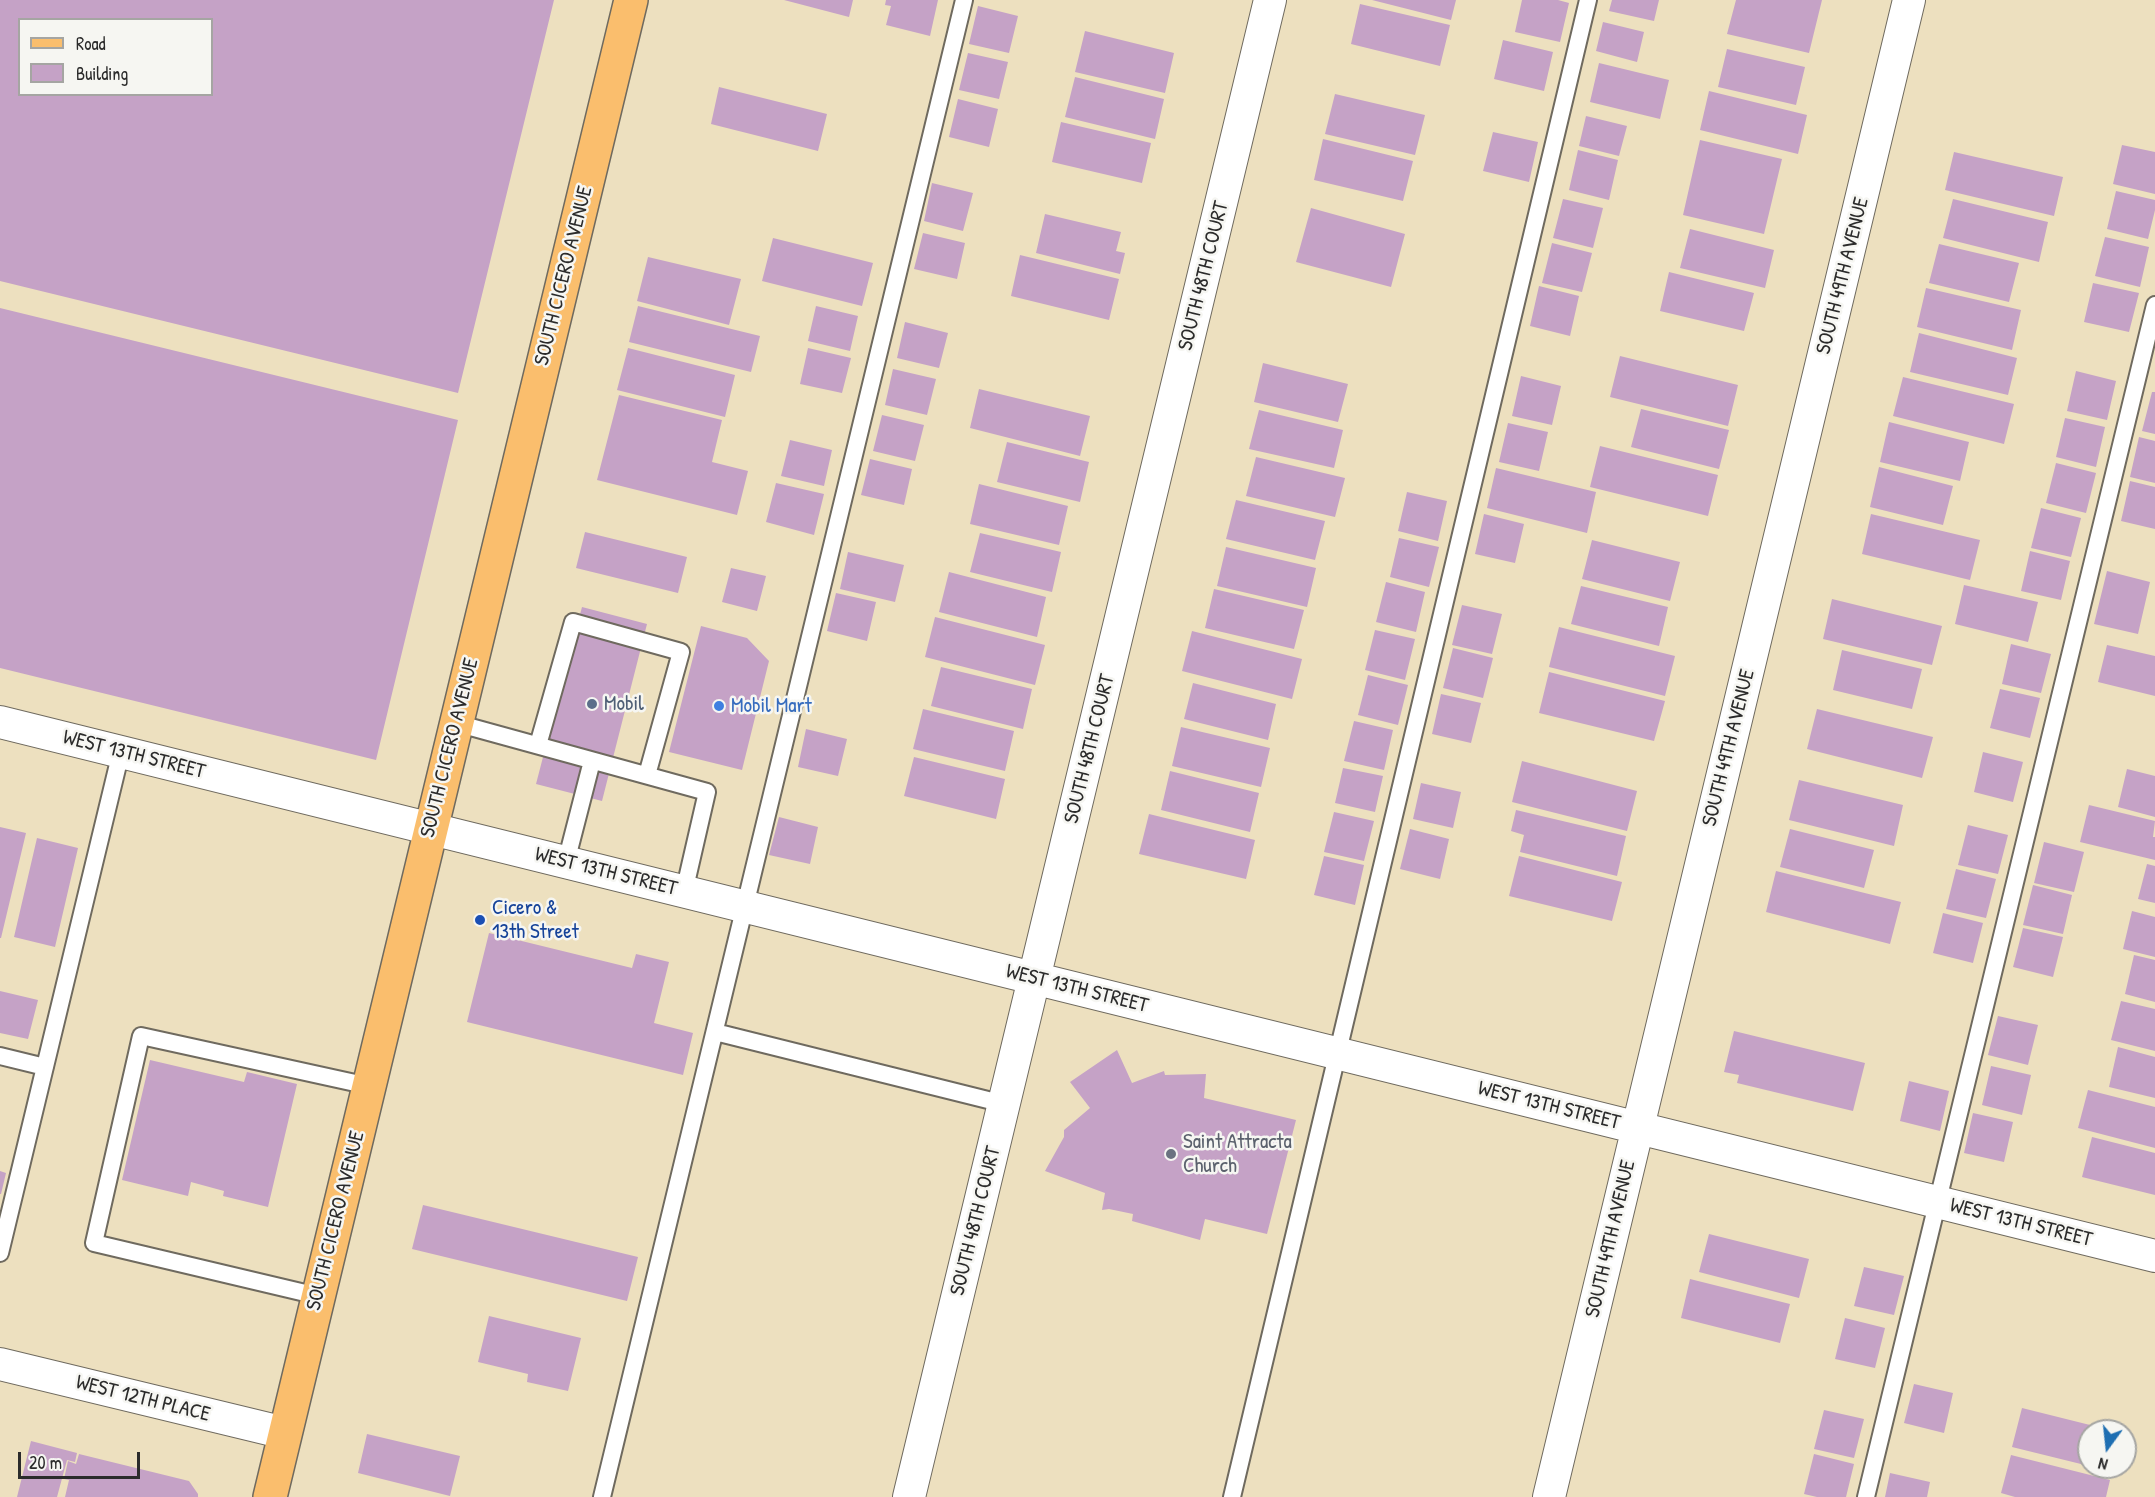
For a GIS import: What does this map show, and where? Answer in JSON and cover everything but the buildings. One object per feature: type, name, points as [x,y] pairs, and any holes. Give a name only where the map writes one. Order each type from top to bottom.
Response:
[{"type":"main road","name":"SOUTH CICERO AVENUE","points":[[270,1497],[631,0]]},
{"type":"street","name":"SOUTH 48TH COURT","points":[[909,1497],[1270,0]]},
{"type":"street","name":"SOUTH 49TH AVENUE","points":[[1549,1497],[1910,0]]},
{"type":"street","name":"WEST 13TH STREET","points":[[0,722],[2155,1256]]},
{"type":"street","name":"WEST 12TH PLACE","points":[[0,1364],[285,1433]]},
{"type":"lane","points":[[602,1497],[964,0]]},
{"type":"lane","points":[[1232,1497],[1588,0]]},
{"type":"lane","points":[[1866,1497],[2155,305]]},
{"type":"lane","points":[[538,745],[573,622],[681,652],[647,775]]},
{"type":"lane","points":[[456,723],[707,792],[684,892]]},
{"type":"lane","points":[[0,1253],[122,752]]},
{"type":"lane","points":[[566,862],[592,760]]},
{"type":"lane","points":[[715,1032],[1004,1104]]},
{"type":"lane","points":[[318,1296],[94,1243],[141,1036],[369,1086]]},
{"type":"lane","points":[[0,1056],[45,1067]]},
{"type":"place","name":"Mobil","points":[[592,704]]},
{"type":"place","name":"Mobil Mart","points":[[719,706]]},
{"type":"place","name":"Cicero & 13th Street","points":[[480,920]]},
{"type":"place","name":"Saint Attracta Church","points":[[1171,1154]]}]
